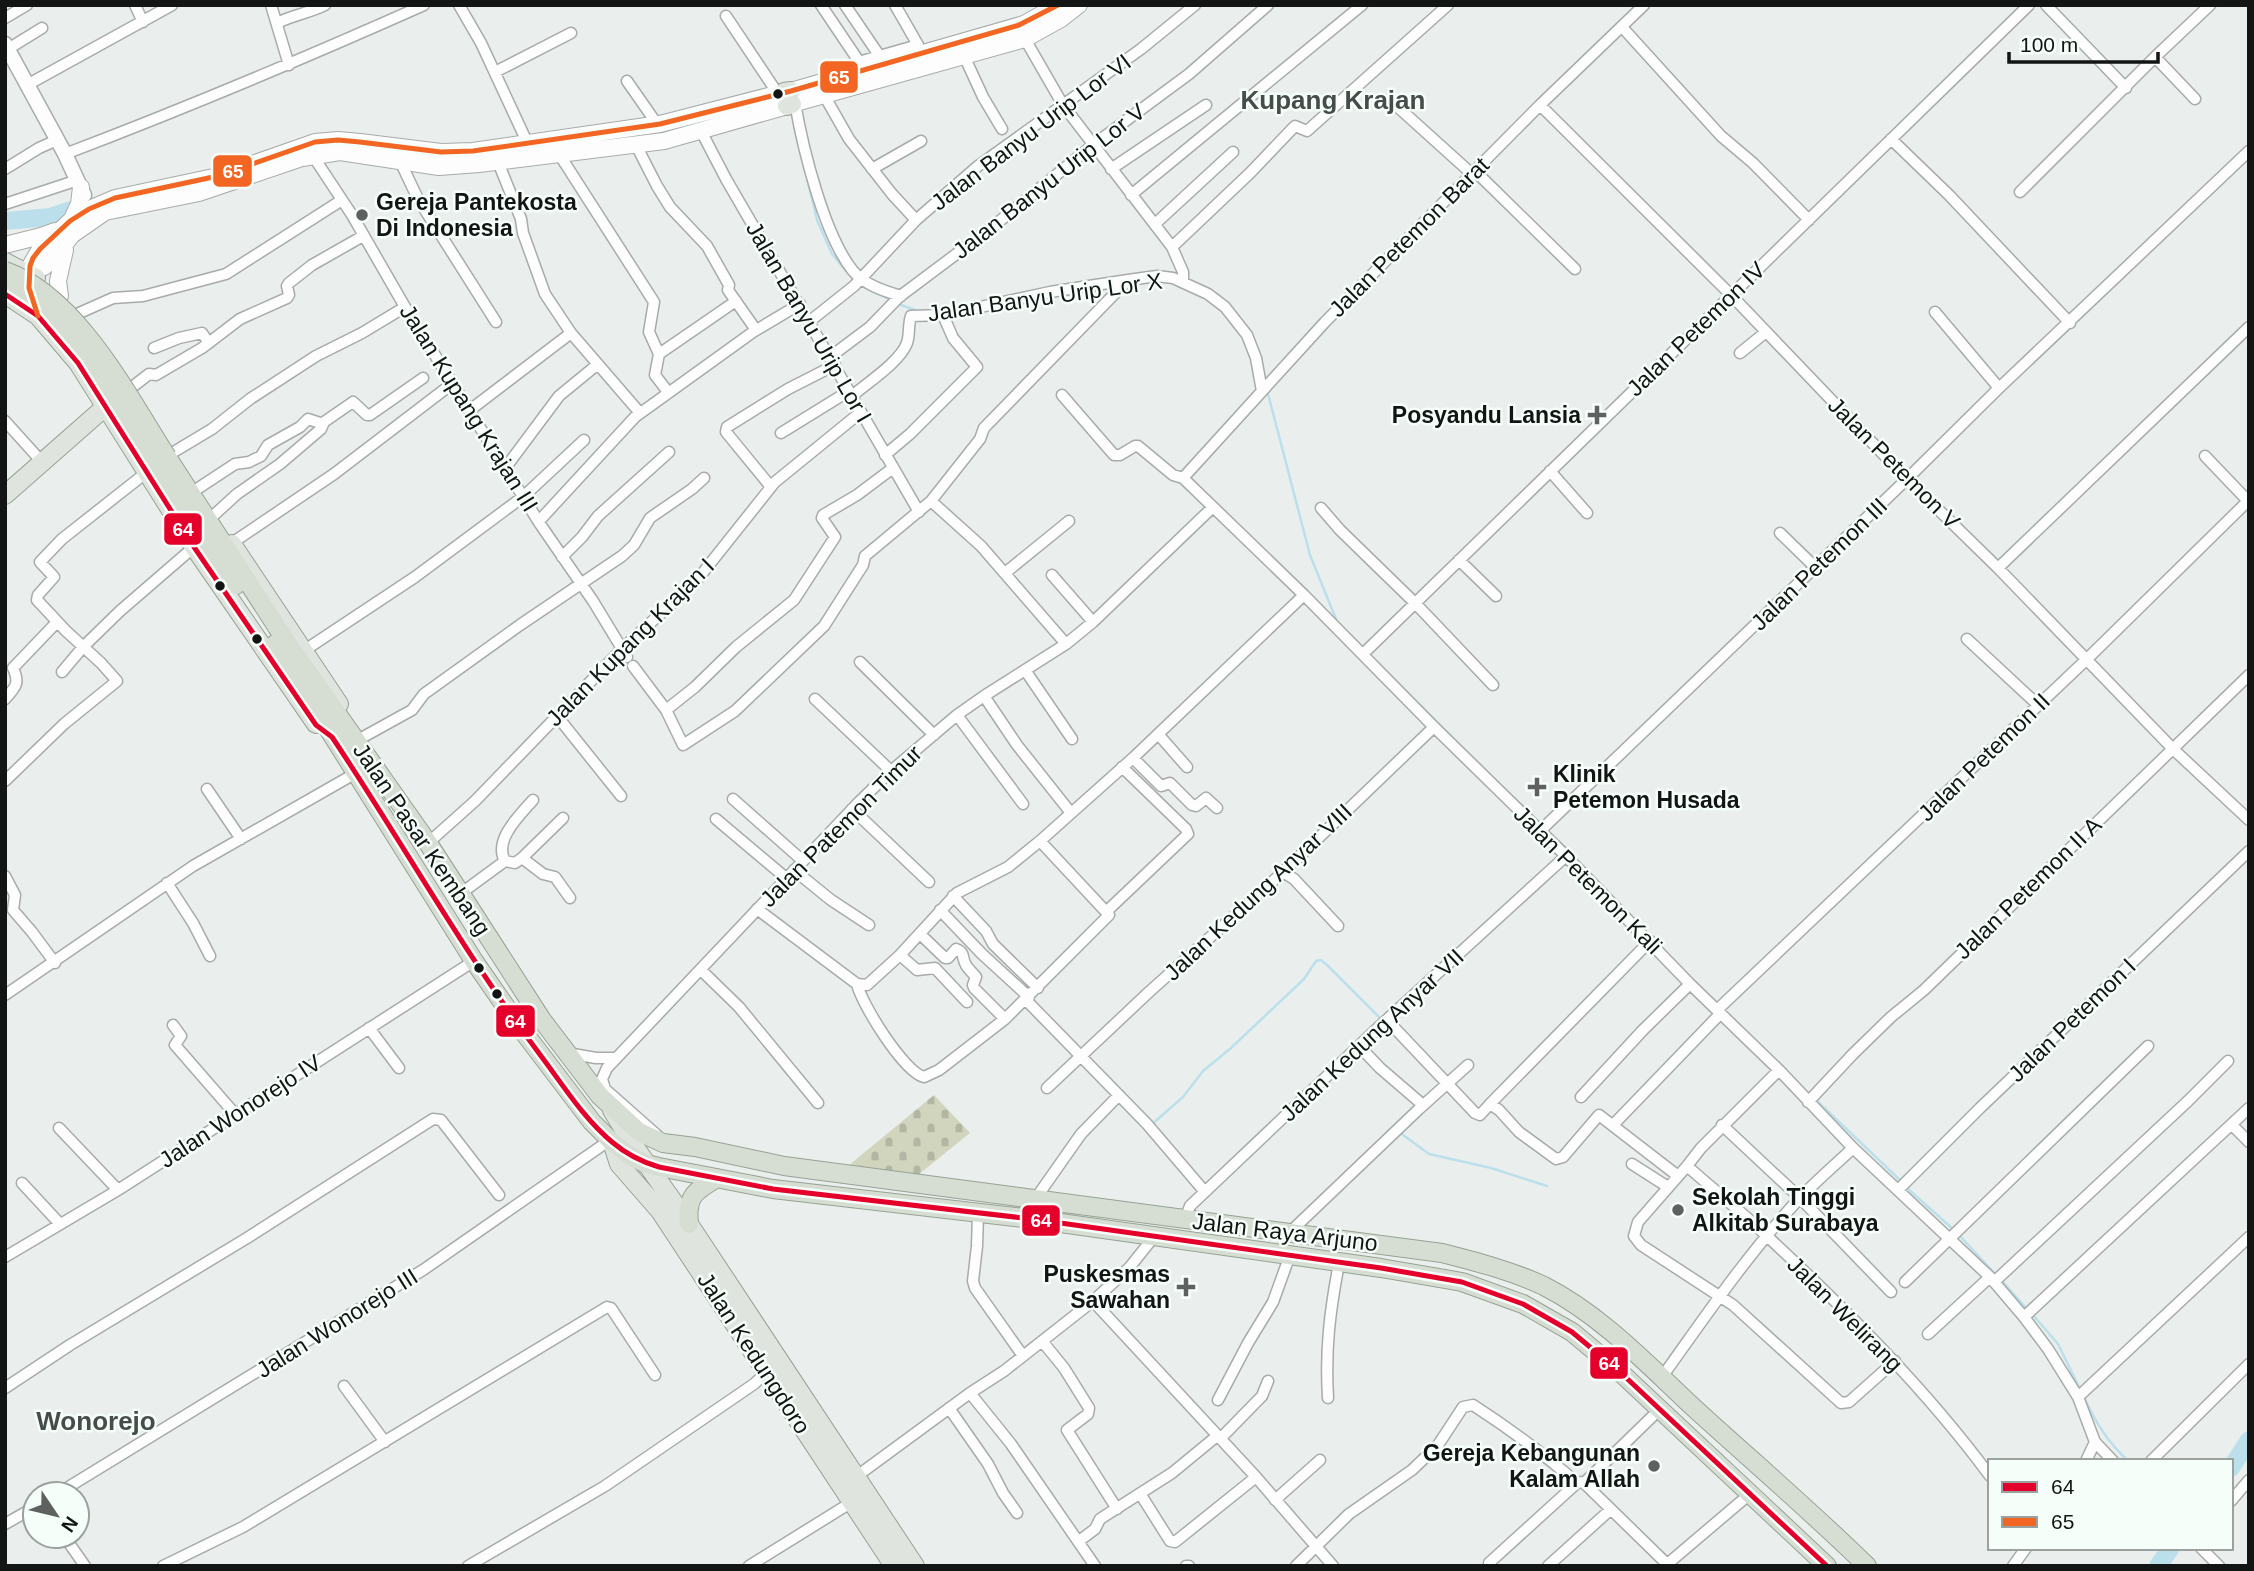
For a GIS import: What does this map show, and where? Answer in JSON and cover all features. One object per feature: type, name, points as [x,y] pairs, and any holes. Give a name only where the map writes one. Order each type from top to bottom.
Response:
[{"type":"highway","points":[[5,271],[48,296],[90,341],[345,735]]},
{"type":"highway","points":[[5,283],[44,308],[78,346],[291,648]]},
{"type":"highway","name":"Jalan Pasar Kembang","points":[[345,735],[356,773],[474,961],[560,1080],[592,1122],[611,1141]]},
{"type":"highway","name":"Jalan Pasar Kembang","points":[[345,735],[428,843],[542,1020],[610,1107]]},
{"type":"highway","name":"Jalan Raya Arjuno","points":[[610,1107],[639,1132],[663,1143],[695,1147],[737,1158],[925,1186],[1036,1198],[1443,1253],[1493,1266],[1544,1286],[1584,1310],[1662,1377],[1867,1566]]},
{"type":"highway","name":"Jalan Raya Arjuno","points":[[611,1141],[646,1164],[773,1189],[1043,1221],[1462,1282],[1523,1304],[1572,1332],[1660,1409],[1827,1566]]},
{"type":"highway","points":[[689,1224],[687,1208],[692,1196],[717,1178]]},
{"type":"highway","points":[[1013,1217],[1024,1211],[1036,1198]]},
{"type":"highway","points":[[1036,1198],[1043,1221]]},
{"type":"highway","points":[[1774,1515],[1787,1506],[1792,1495]]},
{"type":"main road","points":[[5,283],[29,274],[53,259],[76,223],[106,201],[218,176],[315,142],[338,140],[441,152],[473,150],[657,124],[788,98],[824,95],[965,58],[1025,39],[1061,19],[1079,5]]},
{"type":"main road","points":[[5,245],[41,236],[105,212],[199,193],[313,156],[340,152],[439,167],[664,141],[701,131],[882,60],[1024,24],[1056,6]]},
{"type":"main road","points":[[79,184],[92,196],[106,201]]},
{"type":"main road","points":[[36,312],[37,297],[46,292],[62,298],[59,270],[76,223],[79,184]]},
{"type":"main road","name":"Jalan Pasar Kembang","points":[[5,262],[29,274],[62,298],[104,346],[232,543],[291,648],[345,712],[345,735],[316,725],[194,547],[78,363],[36,312],[5,294]]},
{"type":"main road","points":[[29,274],[29,288],[36,312]]},
{"type":"main road","points":[[5,495],[120,391],[122,382],[119,368]]},
{"type":"main road","points":[[130,445],[139,432],[157,427]]},
{"type":"main road","name":"Jalan Pasar Kembang","points":[[610,1107],[646,1164]]},
{"type":"main road","name":"Jalan Kedungdoro","points":[[611,1141],[619,1164],[660,1211],[894,1566]]},
{"type":"main road","name":"Jalan Kedungdoro","points":[[646,1164],[689,1224],[915,1566]]},
{"type":"street","points":[[5,18],[27,5]]},
{"type":"street","points":[[135,5],[143,22]]},
{"type":"street","points":[[27,85],[172,5]]},
{"type":"street","points":[[271,5],[289,65]]},
{"type":"street","points":[[277,23],[326,5]]},
{"type":"street","points":[[65,154],[289,65],[424,5]]},
{"type":"street","points":[[459,5],[495,72],[527,142]]},
{"type":"street","points":[[821,5],[860,61],[882,60],[918,45],[895,5]]},
{"type":"street","points":[[845,5],[882,60]]},
{"type":"street","name":"Jalan Banyu Urip Lor VI","points":[[810,321],[858,281],[916,220],[978,166],[1141,49],[1195,5]]},
{"type":"street","name":"Jalan Banyu Urip Lor V","points":[[771,487],[726,432],[727,427],[832,361],[897,299],[991,228],[1093,145],[1189,74],[1268,5]]},
{"type":"street","points":[[1131,195],[1362,5]]},
{"type":"street","points":[[1172,247],[1293,128],[1307,131],[1448,5]]},
{"type":"street","name":"Jalan Petemon Barat","points":[[1183,478],[1325,322],[1644,5]]},
{"type":"street","name":"Jalan Petemon IV","points":[[1365,651],[2029,5]]},
{"type":"street","points":[[2046,5],[2126,88]]},
{"type":"street","points":[[2020,192],[2210,5]]},
{"type":"street","points":[[726,16],[788,98],[826,217],[841,253],[855,272],[858,281],[897,299]]},
{"type":"street","points":[[1622,27],[1721,136],[1762,172],[1809,220]]},
{"type":"street","points":[[5,204],[79,184],[8,53],[42,28]]},
{"type":"street","points":[[495,72],[571,33]]},
{"type":"street","points":[[1025,39],[1063,105],[1172,247],[1183,278]]},
{"type":"street","points":[[2155,57],[2195,99]]},
{"type":"street","points":[[965,58],[1002,129]]},
{"type":"street","points":[[628,81],[657,124]]},
{"type":"street","points":[[824,95],[849,139],[916,220]]},
{"type":"street","points":[[1390,100],[1474,172],[1575,269]]},
{"type":"street","points":[[1111,169],[1206,105]]},
{"type":"street","name":"Jalan Petemon V","points":[[1540,106],[1731,295],[1907,479],[1998,568],[2173,749],[2249,820]]},
{"type":"street","name":"Jalan Banyu Urip Lor I","points":[[701,131],[726,179],[919,512]]},
{"type":"street","points":[[1891,139],[1949,195],[2070,323]]},
{"type":"street","points":[[5,169],[57,140]]},
{"type":"street","points":[[872,169],[921,141]]},
{"type":"street","points":[[636,145],[663,197],[707,246],[729,285],[728,290],[757,330]]},
{"type":"street","name":"Jalan Petemon III","points":[[1543,828],[2249,151]]},
{"type":"street","points":[[1154,224],[1233,152]]},
{"type":"street","points":[[559,154],[654,302],[649,332],[659,354],[655,375],[668,392]]},
{"type":"street","name":"Jalan Kupang Krajan III","points":[[313,156],[539,521],[593,601],[627,658],[666,710],[683,745],[735,711],[824,626],[863,565],[865,556],[919,512]]},
{"type":"street","points":[[400,161],[418,200],[496,322]]},
{"type":"street","points":[[498,162],[522,219],[523,233],[545,294],[571,333],[640,413]]},
{"type":"street","points":[[77,314],[113,298],[143,296],[226,274],[342,200]]},
{"type":"street","points":[[131,388],[149,374],[156,374],[209,343],[240,319],[287,298],[289,283],[312,265],[363,236]]},
{"type":"street","name":"Jalan Banyu Urip Lor X","points":[[850,393],[887,368],[901,353],[907,343],[911,316],[943,315],[1050,292],[1157,276],[1183,278],[1225,307],[1247,335],[1256,358],[1263,390]]},
{"type":"street","points":[[919,512],[931,501],[980,439],[984,428],[1128,280]]},
{"type":"street","points":[[659,354],[736,301]]},
{"type":"street","points":[[539,521],[618,433],[640,413],[757,330],[800,304]]},
{"type":"street","points":[[172,453],[212,429],[250,399],[316,356],[405,307]]},
{"type":"street","points":[[1936,312],[1999,388]]},
{"type":"street","points":[[885,454],[926,418],[976,367],[953,338],[943,315]]},
{"type":"street","points":[[1998,568],[2249,327]]},
{"type":"street","points":[[1740,353],[1766,332]]},
{"type":"street","points":[[154,348],[178,338],[202,333],[209,343]]},
{"type":"street","points":[[470,410],[571,333]]},
{"type":"street","points":[[506,467],[559,396],[598,364]]},
{"type":"street","points":[[197,489],[235,464],[249,462],[261,456],[268,445],[308,419],[324,422],[353,402],[367,415],[374,413],[423,378]]},
{"type":"street","points":[[232,543],[325,480],[453,383]]},
{"type":"street","points":[[781,433],[850,393]]},
{"type":"street","name":"Jalan Petemon Kali","points":[[1062,395],[1114,455],[1120,455],[1138,446],[1172,475],[1183,478],[1365,651],[1434,727],[1543,828],[1566,856],[1690,984],[1720,1009],[1811,1099],[1853,1148],[1903,1185],[1955,1235],[2029,1312],[2048,1349],[2081,1394],[2095,1442]]},
{"type":"street","name":"Jalan Kupang Krajan I","points":[[428,843],[475,801],[557,716],[627,658],[697,580],[771,487],[861,412]]},
{"type":"street","points":[[5,421],[42,462]]},
{"type":"street","points":[[214,515],[244,489],[280,464],[321,429],[324,422]]},
{"type":"street","points":[[291,648],[415,577],[524,496],[584,440]]},
{"type":"street","points":[[562,557],[598,516],[670,452]]},
{"type":"street","points":[[2205,456],[2249,501]]},
{"type":"street","points":[[666,710],[695,687],[736,647],[794,600],[835,537],[822,518],[823,515],[857,495],[893,468]]},
{"type":"street","points":[[1550,471],[1587,513]]},
{"type":"street","points":[[5,781],[64,724],[117,681],[37,600],[38,595],[54,577],[40,562],[62,539],[146,472]]},
{"type":"street","points":[[345,735],[412,710],[424,694],[622,556],[634,545],[650,518],[704,478]]},
{"type":"street","points":[[931,501],[965,530],[1066,644]]},
{"type":"street","name":"Jalan Petemon II","points":[[1613,1125],[1720,1009],[2249,501]]},
{"type":"street","name":"Jalan Patemon Timur","points":[[663,1143],[605,1089],[603,1075],[616,1058],[891,771],[984,695],[1066,644],[1093,622],[1213,507]]},
{"type":"street","points":[[1321,508],[1493,685]]},
{"type":"street","points":[[1005,573],[1069,521]]},
{"type":"street","points":[[1780,533],[1815,567]]},
{"type":"street","points":[[62,672],[83,646],[138,593],[194,547]]},
{"type":"street","points":[[1459,560],[1496,596]]},
{"type":"street","points":[[1052,575],[1093,622]]},
{"type":"street","points":[[757,909],[857,984],[867,985],[873,982],[953,896],[969,885],[1008,867],[1040,841],[1133,758],[1304,595]]},
{"type":"street","points":[[5,699],[15,688],[17,677],[13,668],[57,622]]},
{"type":"street","points":[[1967,639],[2038,705]]},
{"type":"street","points":[[860,662],[934,736]]},
{"type":"street","points":[[1025,670],[1072,739]]},
{"type":"street","name":"Jalan Petemon II A","points":[[1811,1099],[1891,1017],[1924,990],[2249,675]]},
{"type":"street","points":[[984,695],[1017,745],[1071,813]]},
{"type":"street","points":[[815,699],[891,771]]},
{"type":"street","points":[[957,715],[1023,804]]},
{"type":"street","points":[[557,716],[621,796]]},
{"type":"street","name":"Jalan Kedung Anyar VIII","points":[[1047,1088],[1283,872],[1434,727]]},
{"type":"street","points":[[1158,734],[1187,767]]},
{"type":"street","points":[[1133,758],[1161,787],[1170,783],[1194,806],[1206,798],[1217,808]]},
{"type":"street","points":[[1107,911],[1188,834],[1122,767]]},
{"type":"street","points":[[5,995],[192,866],[356,773]]},
{"type":"street","points":[[207,789],[242,839]]},
{"type":"street","points":[[733,799],[803,861]]},
{"type":"street","points":[[505,861],[502,853],[505,837],[533,800]]},
{"type":"street","points":[[852,809],[929,882]]},
{"type":"street","points":[[460,894],[505,861],[515,863],[522,858],[564,818]]},
{"type":"street","points":[[716,819],[790,874],[869,925]]},
{"type":"street","points":[[857,984],[885,1035],[900,1056],[917,1075],[924,1077],[931,1075],[1005,1019],[1109,913],[1040,841]]},
{"type":"street","name":"Jalan Petemon I","points":[[1903,1185],[2249,851]]},
{"type":"street","name":"Jalan Kedung Anyar VII","points":[[1185,1219],[1190,1206],[1385,1021],[1566,856]]},
{"type":"street","points":[[522,858],[542,874],[555,877],[570,898]]},
{"type":"street","points":[[1283,872],[1294,879],[1338,926]]},
{"type":"street","points":[[5,876],[15,895],[9,913],[32,932],[55,963]]},
{"type":"street","points":[[167,883],[210,956]]},
{"type":"street","points":[[953,896],[986,931],[993,944],[1038,988]]},
{"type":"street","points":[[940,911],[1028,998],[1149,1127],[1205,1192]]},
{"type":"street","points":[[920,934],[945,958],[956,949],[961,950],[966,965],[976,977],[974,988],[1005,1019]]},
{"type":"street","points":[[1385,1021],[1478,1115],[1650,941]]},
{"type":"street","points":[[900,955],[917,970],[932,967],[939,970],[967,1002]]},
{"type":"street","name":"Jalan Wonorejo IV","points":[[5,1257],[118,1189],[474,961]]},
{"type":"street","points":[[701,970],[739,1007],[817,1103]]},
{"type":"street","points":[[1581,1097],[1690,984]]},
{"type":"street","points":[[173,1025],[181,1036],[175,1045],[234,1114]]},
{"type":"street","points":[[369,1028],[399,1068]]},
{"type":"street","points":[[1360,1046],[1380,1068],[1423,1105]]},
{"type":"street","points":[[1905,1282],[2148,1046]]},
{"type":"street","points":[[567,1053],[616,1058]]},
{"type":"street","points":[[1928,1334],[1995,1279],[2228,1061]]},
{"type":"street","points":[[1289,1233],[1468,1065]]},
{"type":"street","points":[[1779,1070],[1701,1148],[1638,1222],[1634,1236],[1641,1245],[1721,1295],[1841,1403],[1849,1402],[1895,1361]]},
{"type":"street","points":[[1036,1198],[1081,1134],[1119,1096]]},
{"type":"street","points":[[1490,1104],[1519,1132],[1556,1159],[1563,1157],[1599,1115],[1678,1176]]},
{"type":"street","points":[[2029,1312],[2249,1108]]},
{"type":"street","points":[[5,1388],[436,1118],[441,1120],[499,1195]]},
{"type":"street","points":[[1722,1125],[1800,1198],[1891,1292]]},
{"type":"street","points":[[2232,1125],[2249,1142]]},
{"type":"street","points":[[59,1128],[118,1189]]},
{"type":"street","name":"Jalan Wonorejo III","points":[[80,1480],[423,1270],[611,1141]]},
{"type":"street","points":[[1662,1377],[1767,1236],[1800,1198],[1853,1148]]},
{"type":"street","points":[[1632,1164],[1668,1187]]},
{"type":"street","name":"Jalan Welirang","points":[[1687,1166],[1767,1236],[1895,1361],[1988,1473]]},
{"type":"street","points":[[22,1183],[60,1224]]},
{"type":"street","points":[[978,1214],[973,1281],[975,1288],[1023,1356]]},
{"type":"street","points":[[2081,1394],[2249,1237]]},
{"type":"street","points":[[856,1476],[1023,1356],[1093,1301],[1129,1268],[1153,1238]]},
{"type":"street","points":[[1219,1400],[1248,1343],[1273,1302],[1290,1255]]},
{"type":"street","points":[[1328,1398],[1326,1365],[1329,1313],[1339,1263]]},
{"type":"street","points":[[1093,1301],[1256,1477],[1333,1566]]},
{"type":"street","points":[[163,1566],[243,1527],[608,1307],[655,1375]]},
{"type":"street","points":[[1042,1341],[1064,1368],[1089,1408],[1088,1414],[1067,1430],[1117,1509]]},
{"type":"street","points":[[2153,1459],[2249,1364]]},
{"type":"street","points":[[468,1566],[605,1486],[767,1373]]},
{"type":"street","points":[[1079,1541],[1096,1529],[1100,1519],[1141,1495],[1219,1437],[1262,1396],[1268,1381]]},
{"type":"street","points":[[344,1386],[385,1442]]},
{"type":"street","points":[[970,1393],[1011,1444],[1095,1566]]},
{"type":"street","points":[[1296,1566],[1349,1514],[1412,1470],[1438,1445],[1463,1407],[1473,1405],[1543,1452],[1610,1510],[1667,1565],[1751,1493]]},
{"type":"street","points":[[949,1408],[988,1464],[1017,1513]]},
{"type":"street","points":[[1489,1563],[1660,1409]]},
{"type":"street","points":[[2087,1459],[2095,1442],[2111,1459]]},
{"type":"street","points":[[1275,1500],[1320,1460]]},
{"type":"street","points":[[1141,1495],[1170,1541],[1175,1542],[1256,1477]]},
{"type":"street","points":[[2233,1499],[2249,1480]]},
{"type":"street","points":[[749,1566],[852,1502]]},
{"type":"street","points":[[1548,1566],[1610,1510]]},
{"type":"street","points":[[5,1524],[21,1515]]},
{"type":"street","points":[[74,1550],[85,1566]]},
{"type":"street","points":[[2013,1566],[2025,1550]]},
{"type":"street","points":[[2203,1550],[2219,1566]]},
{"type":"green space","points":[[934,1095],[970,1133],[918,1175],[848,1166]]},
{"type":"waterway","points":[[794,124],[817,220],[832,254],[848,273]]},
{"type":"waterway","points":[[5,221],[50,217],[74,209]]},
{"type":"waterway","points":[[860,285],[892,301]]},
{"type":"waterway","points":[[898,304],[918,311]]},
{"type":"waterway","points":[[1267,390],[1310,555],[1338,624]]},
{"type":"waterway","points":[[1368,653],[1482,767]]},
{"type":"waterway","points":[[1606,890],[1633,918]]},
{"type":"waterway","points":[[1151,1125],[1183,1097],[1203,1071],[1304,979],[1316,961],[1321,960],[1327,965],[1382,1020]]},
{"type":"waterway","points":[[1814,1098],[1903,1183]]},
{"type":"waterway","points":[[1399,1132],[1429,1154],[1491,1168],[1547,1186]]},
{"type":"waterway","points":[[1907,1188],[1954,1230]]},
{"type":"waterway","points":[[1959,1235],[1997,1276]]},
{"type":"waterway","points":[[2002,1281],[2028,1310]]},
{"type":"waterway","points":[[2033,1315],[2058,1344],[2081,1391]]},
{"type":"waterway","points":[[2084,1397],[2103,1431],[2126,1459]]},
{"type":"waterway","points":[[2233,1465],[2249,1440]]},
{"type":"waterway","points":[[2158,1566],[2170,1550]]},
{"type":"transit line","name":"65","points":[[38,316],[29,288],[33,258],[70,221],[115,198],[218,176],[315,142],[338,140],[441,152],[473,151],[660,124],[791,91],[1019,25],[1058,5]]},
{"type":"transit line","name":"64","points":[[5,294],[38,316],[78,363],[194,547],[316,725],[332,737],[513,1018],[583,1112],[602,1133],[623,1150],[659,1167],[773,1189],[1032,1219],[1381,1268],[1462,1282],[1523,1304],[1572,1332],[1620,1372],[1827,1566]]},
{"type":"place","name":"Gereja Pantekosta Di Indonesia","points":[[362,215]]},
{"type":"place","name":"Posyandu Lansia","points":[[1597,415]]},
{"type":"place","name":"Klinik Petemon Husada","points":[[1537,787]]},
{"type":"place","name":"Sekolah Tinggi Alkitab Surabaya","points":[[1678,1210]]},
{"type":"place","name":"Puskesmas Sawahan","points":[[1186,1287]]},
{"type":"place","name":"Gereja Kebangunan Kalam Allah","points":[[1654,1466]]},
{"type":"district","name":"Kupang Krajan","points":[[1333,100]]},
{"type":"district","name":"Wonorejo","points":[[96,1421]]}]
